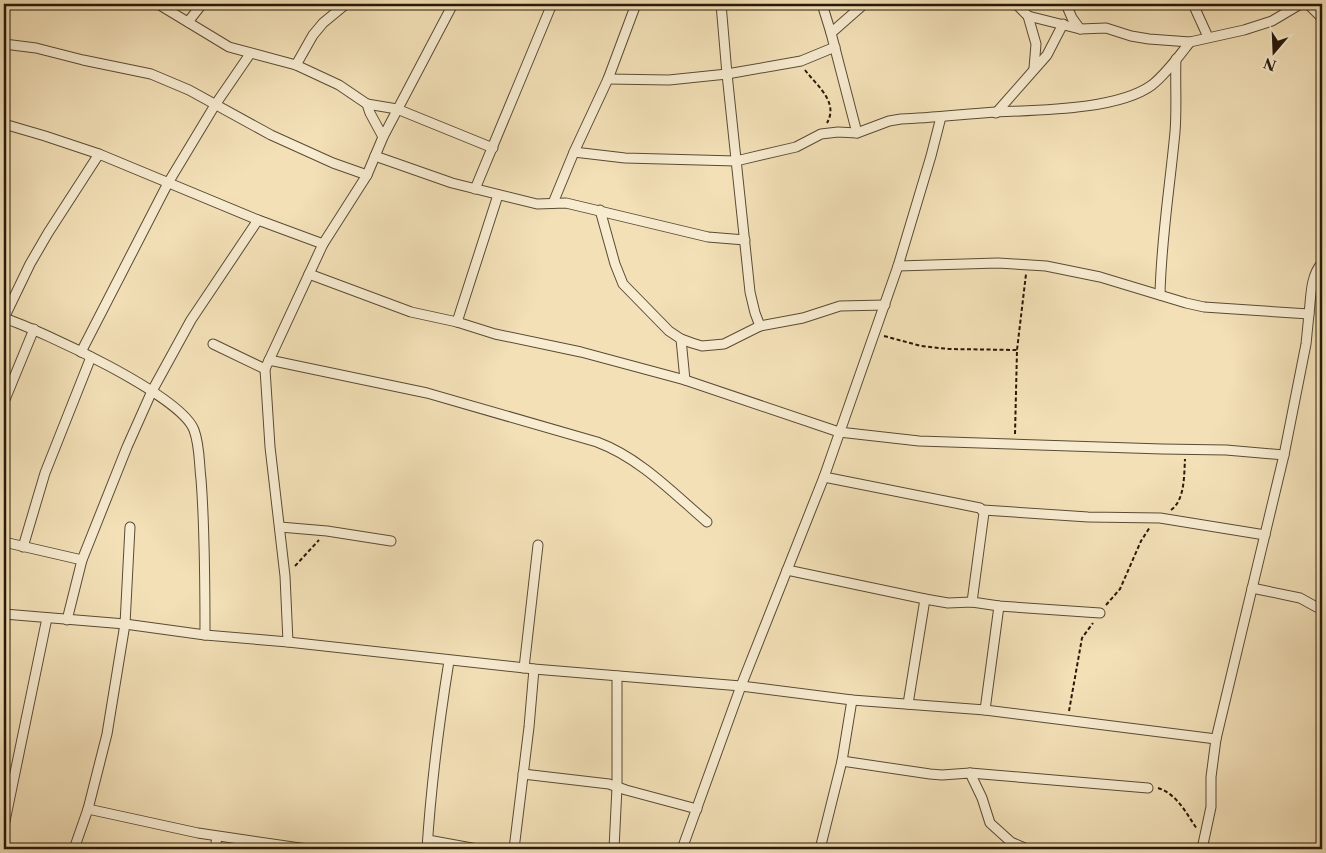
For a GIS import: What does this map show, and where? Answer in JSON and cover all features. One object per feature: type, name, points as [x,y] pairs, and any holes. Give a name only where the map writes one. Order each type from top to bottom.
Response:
[{"type":"street","points":[[158,4],[229,47],[296,65],[340,85],[366,104],[383,137]]},
{"type":"street","points":[[188,22],[202,4]]},
{"type":"street","points":[[296,65],[312,35],[346,4]]},
{"type":"street","points":[[288,642],[285,576],[270,447],[267,365],[323,244],[367,175],[383,137],[453,4]]},
{"type":"street","points":[[476,189],[552,4]]},
{"type":"street","points":[[553,203],[608,78],[636,4]]},
{"type":"street","points":[[721,4],[750,292],[760,326]]},
{"type":"street","points":[[822,4],[857,132]]},
{"type":"street","points":[[831,33],[864,4]]},
{"type":"street","points":[[1016,4],[1028,16],[1036,44],[1034,68]]},
{"type":"street","points":[[1066,4],[1072,18],[1080,29]]},
{"type":"street","points":[[1193,4],[1208,38]]},
{"type":"street","points":[[1028,16],[1080,29],[1106,28],[1131,36],[1190,42],[1244,30],[1272,21],[1302,4],[1322,18]]},
{"type":"street","points":[[996,112],[1047,55],[1064,24]]},
{"type":"street","points":[[574,152],[642,159],[736,161],[796,147],[821,134],[857,132],[889,121],[1067,108],[1111,102],[1129,97],[1152,84],[1190,42]]},
{"type":"street","points":[[4,44],[36,48],[151,74],[189,90],[278,138],[333,163],[367,175]]},
{"type":"street","points":[[608,78],[669,80],[727,74],[801,61],[835,47]]},
{"type":"street","points":[[81,352],[168,183],[216,104],[250,54]]},
{"type":"street","points":[[1160,295],[1161,264],[1177,109],[1176,59]]},
{"type":"street","points":[[366,104],[398,109],[493,148]]},
{"type":"street","points":[[682,849],[741,686],[824,477],[885,305],[931,156],[941,117]]},
{"type":"street","points":[[5,127],[45,136],[99,154],[258,220],[323,244]]},
{"type":"street","points":[[99,154],[48,233],[26,271],[4,318],[34,329],[81,352],[152,391],[176,407],[187,418],[194,429],[198,444],[205,555],[205,635]]},
{"type":"street","points":[[376,156],[428,176],[537,204],[566,203],[708,237],[745,240]]},
{"type":"street","points":[[457,322],[498,195]]},
{"type":"street","points":[[600,210],[615,264],[623,284],[680,339],[702,346],[712,346],[734,340],[760,326],[803,318],[840,306],[885,305]]},
{"type":"street","points":[[67,620],[82,560],[152,391],[191,320],[258,220]]},
{"type":"street","points":[[1202,849],[1211,807],[1211,777],[1216,739],[1284,455],[1308,338],[1311,293],[1315,276],[1322,263]]},
{"type":"street","points":[[898,266],[1027,264],[1100,277],[1186,303],[1214,308],[1310,314]]},
{"type":"street","points":[[309,274],[411,312],[457,322],[495,334],[581,352],[685,380],[840,432],[919,441],[1226,450],[1284,455]]},
{"type":"street","points":[[4,402],[34,329]]},
{"type":"street","points":[[680,339],[685,380]]},
{"type":"street","points":[[213,344],[267,365],[427,393],[603,444],[644,468],[707,522]]},
{"type":"street","points":[[23,547],[45,473],[91,357]]},
{"type":"street","points":[[824,477],[978,507],[983,510],[1106,518],[1160,518],[1265,535]]},
{"type":"street","points":[[972,602],[983,510]]},
{"type":"street","points":[[74,849],[88,809],[107,734],[125,624],[130,527]]},
{"type":"street","points":[[280,527],[327,531],[391,541]]},
{"type":"street","points":[[4,542],[82,560]]},
{"type":"street","points":[[514,849],[523,774],[538,545]]},
{"type":"street","points":[[787,570],[925,599],[1100,613]]},
{"type":"street","points":[[1252,588],[1300,598],[1322,610]]},
{"type":"street","points":[[908,704],[925,599]]},
{"type":"street","points":[[985,710],[999,606]]},
{"type":"street","points":[[4,614],[125,624],[205,635],[288,642],[449,661],[741,686],[852,700],[985,710],[1216,739]]},
{"type":"street","points":[[4,826],[7,796],[47,618]]},
{"type":"street","points":[[449,661],[428,817],[427,845],[477,849]]},
{"type":"street","points":[[614,849],[618,787],[617,676]]},
{"type":"street","points":[[820,849],[842,761],[852,700]]},
{"type":"street","points":[[842,761],[930,774],[970,773],[1148,788]]},
{"type":"street","points":[[970,773],[982,798],[990,823],[1011,842],[1027,849]]},
{"type":"street","points":[[523,774],[603,783],[697,809]]},
{"type":"street","points":[[88,809],[168,828],[217,837],[307,849]]},
{"type":"street","points":[[215,849],[217,837]]},
{"type":"path","points":[[801,61],[805,70],[826,96],[831,106],[830,118],[821,134]]},
{"type":"path","points":[[1015,443],[1017,350],[1027,264]]},
{"type":"path","points":[[874,333],[921,346],[949,349],[1017,350]]},
{"type":"path","points":[[1067,721],[1082,638],[1120,589],[1140,541],[1148,529],[1177,506],[1183,485],[1186,450]]},
{"type":"path","points":[[285,576],[327,531]]},
{"type":"path","points":[[1148,788],[1166,791],[1174,796],[1204,839]]}]
